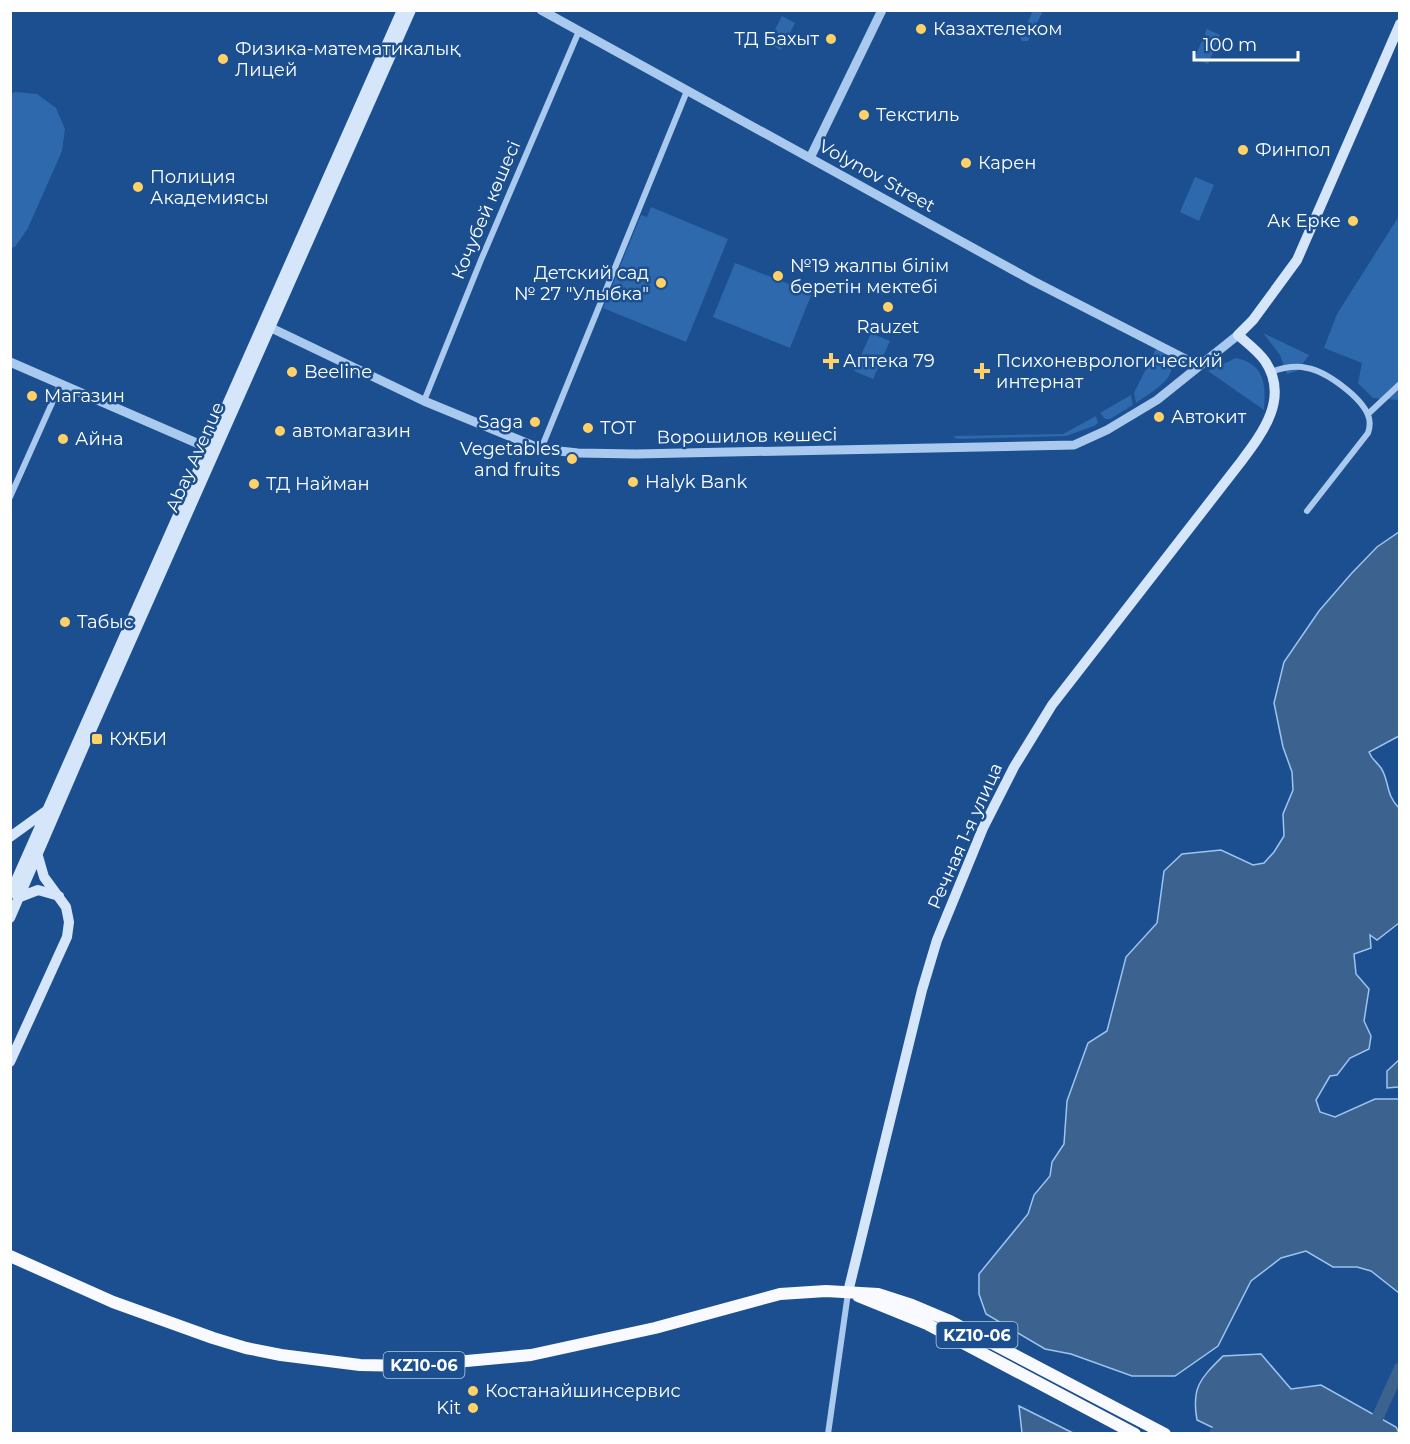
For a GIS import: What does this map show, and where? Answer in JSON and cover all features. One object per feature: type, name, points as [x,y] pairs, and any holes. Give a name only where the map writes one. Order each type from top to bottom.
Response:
[{"type":"highway","name":"KZ10-06","points":[[10,1256],[113,1302],[213,1338],[281,1355],[360,1365],[422,1365],[531,1354],[655,1328],[780,1294],[826,1291],[878,1294],[950,1321],[1166,1434]]},
{"type":"highway","name":"KZ10-06","points":[[849,1292],[927,1324],[1135,1434]]},
{"type":"main road","name":"Abay Avenue","points":[[267,325],[402,10]]},
{"type":"main road","name":"Abay Avenue","points":[[10,918],[15,895],[46,811],[411,10]]},
{"type":"main road","points":[[1238,335],[1253,320],[1297,260],[1400,24]]},
{"type":"main road","name":"Речная 1-я улица","points":[[849,1292],[922,990],[937,940],[983,828],[1014,767],[1052,705],[1261,435],[1270,418],[1274,404],[1274,388],[1270,373],[1265,362],[1238,335]]},
{"type":"main road","name":"Abay Avenue","points":[[15,895],[38,856],[212,449]]},
{"type":"main road","points":[[10,837],[46,811]]},
{"type":"main road","points":[[10,1062],[67,937],[69,922],[66,907],[44,877],[38,856]]},
{"type":"main road","points":[[15,895],[38,890],[59,896]]},
{"type":"street","name":"Volynov Street","points":[[541,10],[1033,281],[1199,366]]},
{"type":"street","points":[[810,158],[882,10]]},
{"type":"street","name":"Кочубей көшесі","points":[[424,401],[485,250],[579,31]]},
{"type":"street","points":[[541,448],[687,91]]},
{"type":"street","name":"Ворошилов көшесі","points":[[267,325],[424,401],[541,448],[578,453],[636,454],[1074,444],[1107,430],[1157,400],[1238,335]]},
{"type":"street","points":[[10,362],[61,382],[212,449]]},
{"type":"street","points":[[1270,373],[1282,368],[1309,368],[1343,387],[1368,414],[1370,424],[1368,434],[1307,511]]},
{"type":"street","points":[[10,497],[61,382]]},
{"type":"street","points":[[1368,414],[1400,384]]},
{"type":"street","points":[[828,1434],[849,1292]]},
{"type":"shaded area","points":[[1033,11],[1043,11],[1028,41],[1022,41],[1020,37]]},
{"type":"shaded area","points":[[782,16],[795,23],[781,50],[768,43]]},
{"type":"shaded area","points":[[1207,29],[1220,35],[1208,64],[1194,59]]},
{"type":"shaded area","points":[[15,92],[37,94],[56,108],[65,129],[62,151],[28,228],[15,247],[11,248],[10,94]]},
{"type":"shaded area","points":[[1195,177],[1214,185],[1199,221],[1180,212]]},
{"type":"shaded area","points":[[651,207],[728,239],[686,342],[603,308],[641,215],[647,217]]},
{"type":"shaded area","points":[[1399,216],[1399,400],[1373,398],[1358,383],[1362,363],[1324,348],[1337,314]]},
{"type":"shaded area","points":[[735,263],[812,293],[790,348],[713,317]]},
{"type":"shaded area","points":[[871,333],[890,341],[873,379],[854,371]]},
{"type":"shaded area","points":[[1263,333],[1309,355],[1297,371],[1287,374],[1280,355]]},
{"type":"shaded area","points":[[1157,347],[1167,355],[1171,363],[1171,371],[1161,385],[1136,403],[1134,393]]},
{"type":"shaded area","points":[[1236,358],[1253,365],[1262,377],[1265,392],[1264,410],[1208,371]]},
{"type":"shaded area","points":[[1131,395],[1133,405],[1110,419],[1105,419],[1100,413]]},
{"type":"shaded area","points":[[1096,416],[1098,423],[1094,426],[1066,436],[957,439],[953,436],[1063,434]]},
{"type":"shaded area","points":[[1399,532],[1399,736],[1369,752],[1384,773],[1392,798],[1399,808],[1399,923],[1377,940],[1370,935],[1371,948],[1354,954],[1356,974],[1369,989],[1364,1021],[1371,1036],[1369,1049],[1350,1058],[1337,1075],[1330,1076],[1316,1100],[1320,1112],[1335,1117],[1375,1099],[1399,1099],[1399,1293],[1371,1271],[1357,1267],[1333,1267],[1306,1251],[1281,1258],[1251,1281],[1218,1346],[1175,1376],[1132,1376],[1071,1354],[1045,1349],[986,1314],[979,1294],[979,1274],[1028,1214],[1034,1195],[1050,1176],[1052,1162],[1064,1144],[1067,1101],[1088,1043],[1107,1031],[1126,957],[1157,923],[1164,871],[1182,854],[1221,850],[1253,865],[1264,863],[1284,836],[1283,814],[1293,790],[1292,772],[1283,747],[1274,703],[1284,662],[1319,611],[1351,574],[1377,547]]},
{"type":"shaded area","points":[[1399,1060],[1399,1089],[1398,1087],[1387,1088],[1387,1071]]},
{"type":"shaded area","points":[[1261,1354],[1291,1389],[1321,1385],[1396,1427],[1399,1433],[1224,1433],[1197,1420],[1195,1399],[1197,1391],[1204,1377],[1215,1364],[1223,1356]]},
{"type":"shaded area","points":[[1019,1406],[1073,1433],[1022,1433]]},
{"type":"waterway","points":[[1370,1434],[1400,1368]]},
{"type":"waterway","points":[[1215,1434],[1228,1419]]},
{"type":"place","name":"Казахтелеком","points":[[921,29]]},
{"type":"place","name":"ТД Бахыт","points":[[831,39]]},
{"type":"place","name":"Физика-математикалық Лицей","points":[[223,59]]},
{"type":"place","name":"Текстиль","points":[[864,115]]},
{"type":"place","name":"Финпол","points":[[1243,150]]},
{"type":"place","name":"Карен","points":[[966,163]]},
{"type":"place","name":"Полиция Академиясы","points":[[138,187]]},
{"type":"place","name":"Ак Ерке","points":[[1353,221]]},
{"type":"place","name":"№19 жалпы білім беретін мектебі","points":[[778,276]]},
{"type":"place","name":"Детский сад № 27 \"Улыбка\"","points":[[661,283]]},
{"type":"place","name":"Rauzet","points":[[888,307]]},
{"type":"place","name":"Аптека 79","points":[[831,361]]},
{"type":"place","name":"Психоневрологический интернат","points":[[982,371]]},
{"type":"place","name":"Beeline","points":[[292,372]]},
{"type":"place","name":"Магазин","points":[[32,396]]},
{"type":"place","name":"Автокит","points":[[1159,417]]},
{"type":"place","name":"Saga","points":[[535,422]]},
{"type":"place","name":"ТОТ","points":[[588,428]]},
{"type":"place","name":"автомагазин","points":[[280,431]]},
{"type":"place","name":"Айна","points":[[63,439]]},
{"type":"place","name":"Vegetables and fruits","points":[[572,459]]},
{"type":"place","name":"Halyk Bank","points":[[633,482]]},
{"type":"place","name":"ТД Найман","points":[[254,484]]},
{"type":"place","name":"Табыс","points":[[65,622]]},
{"type":"place","name":"КЖБИ","points":[[97,739]]},
{"type":"place","name":"Костанайшинсервис","points":[[473,1391]]},
{"type":"place","name":"Kit","points":[[473,1408]]}]
